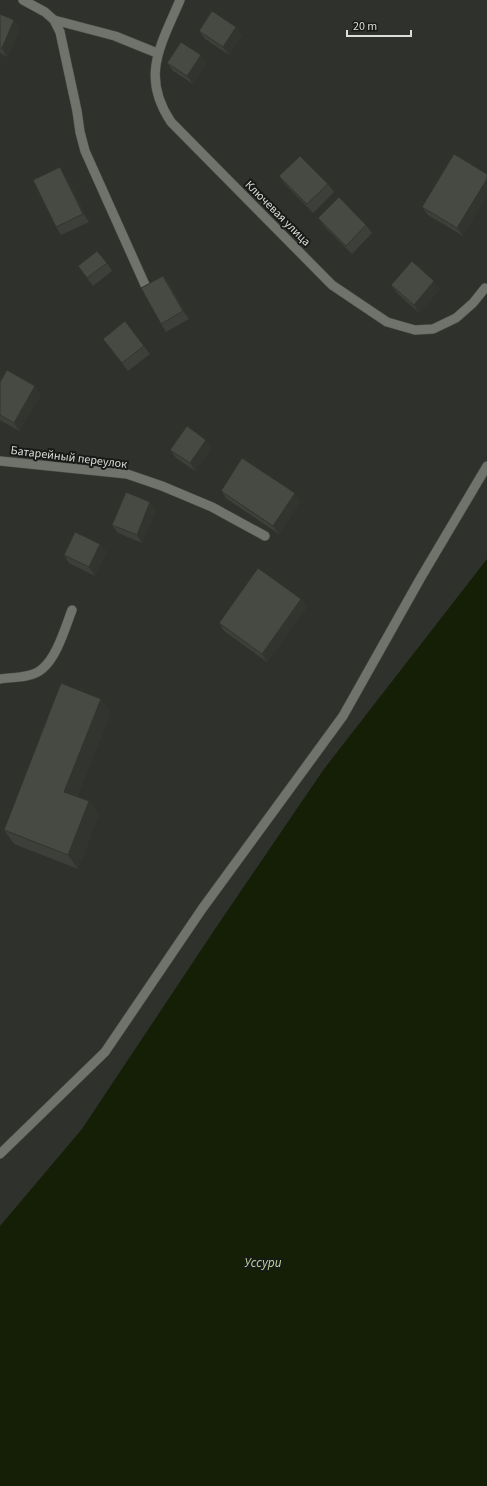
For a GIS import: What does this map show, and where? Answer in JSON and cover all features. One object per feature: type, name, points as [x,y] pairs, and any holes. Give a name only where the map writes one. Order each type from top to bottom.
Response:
[{"type":"lane","points":[[23,0],[46,12],[54,20],[60,32],[85,151],[146,287]]},
{"type":"lane","name":"Ключевая улица","points":[[180,0],[157,53],[155,72],[158,98],[164,112],[171,122],[332,285],[387,322],[415,330],[433,329],[456,318],[473,303],[485,288]]},
{"type":"lane","points":[[54,20],[115,36],[157,53]]},
{"type":"lane","name":"Батарейный переулок","points":[[0,461],[127,474],[162,486],[212,507],[265,536]]},
{"type":"lane","points":[[0,1154],[105,1052],[202,909],[343,716],[420,579],[487,466]]},
{"type":"lane","points":[[0,679],[30,675],[42,670],[52,657],[72,610]]},
{"type":"water","name":"Уссури","points":[[487,559],[487,1486],[0,1486],[0,1226],[82,1129],[324,769]]},
{"type":"building","points":[[212,11],[236,27],[223,47],[199,31]]},
{"type":"building","points":[[0,14],[14,20],[2,48],[0,48]]},
{"type":"building","points":[[181,42],[201,55],[187,76],[167,63]]},
{"type":"building","points":[[454,154],[487,174],[487,179],[457,228],[422,207]]},
{"type":"building","points":[[300,156],[328,184],[307,204],[279,176]]},
{"type":"building","points":[[60,167],[83,214],[56,227],[33,180]]},
{"type":"building","points":[[339,197],[366,225],[346,246],[318,218]]},
{"type":"building","points":[[97,251],[107,263],[87,278],[78,266]]},
{"type":"building","points":[[412,261],[434,281],[414,305],[391,285]]},
{"type":"building","points":[[163,276],[183,311],[161,324],[141,288]]},
{"type":"building","points":[[125,321],[144,346],[122,363],[103,339]]},
{"type":"building","points":[[7,370],[35,386],[14,423],[0,415],[0,382]]},
{"type":"building","points":[[187,426],[206,440],[190,463],[170,450]]},
{"type":"building","points":[[242,458],[295,493],[273,526],[221,491]]},
{"type":"building","points":[[126,492],[150,502],[137,535],[112,525]]},
{"type":"building","points":[[75,532],[100,544],[89,567],[64,555]]},
{"type":"building","points":[[258,568],[301,599],[262,654],[219,623]]},
{"type":"building","points":[[61,683],[101,699],[64,792],[89,801],[68,855],[4,830]]}]
